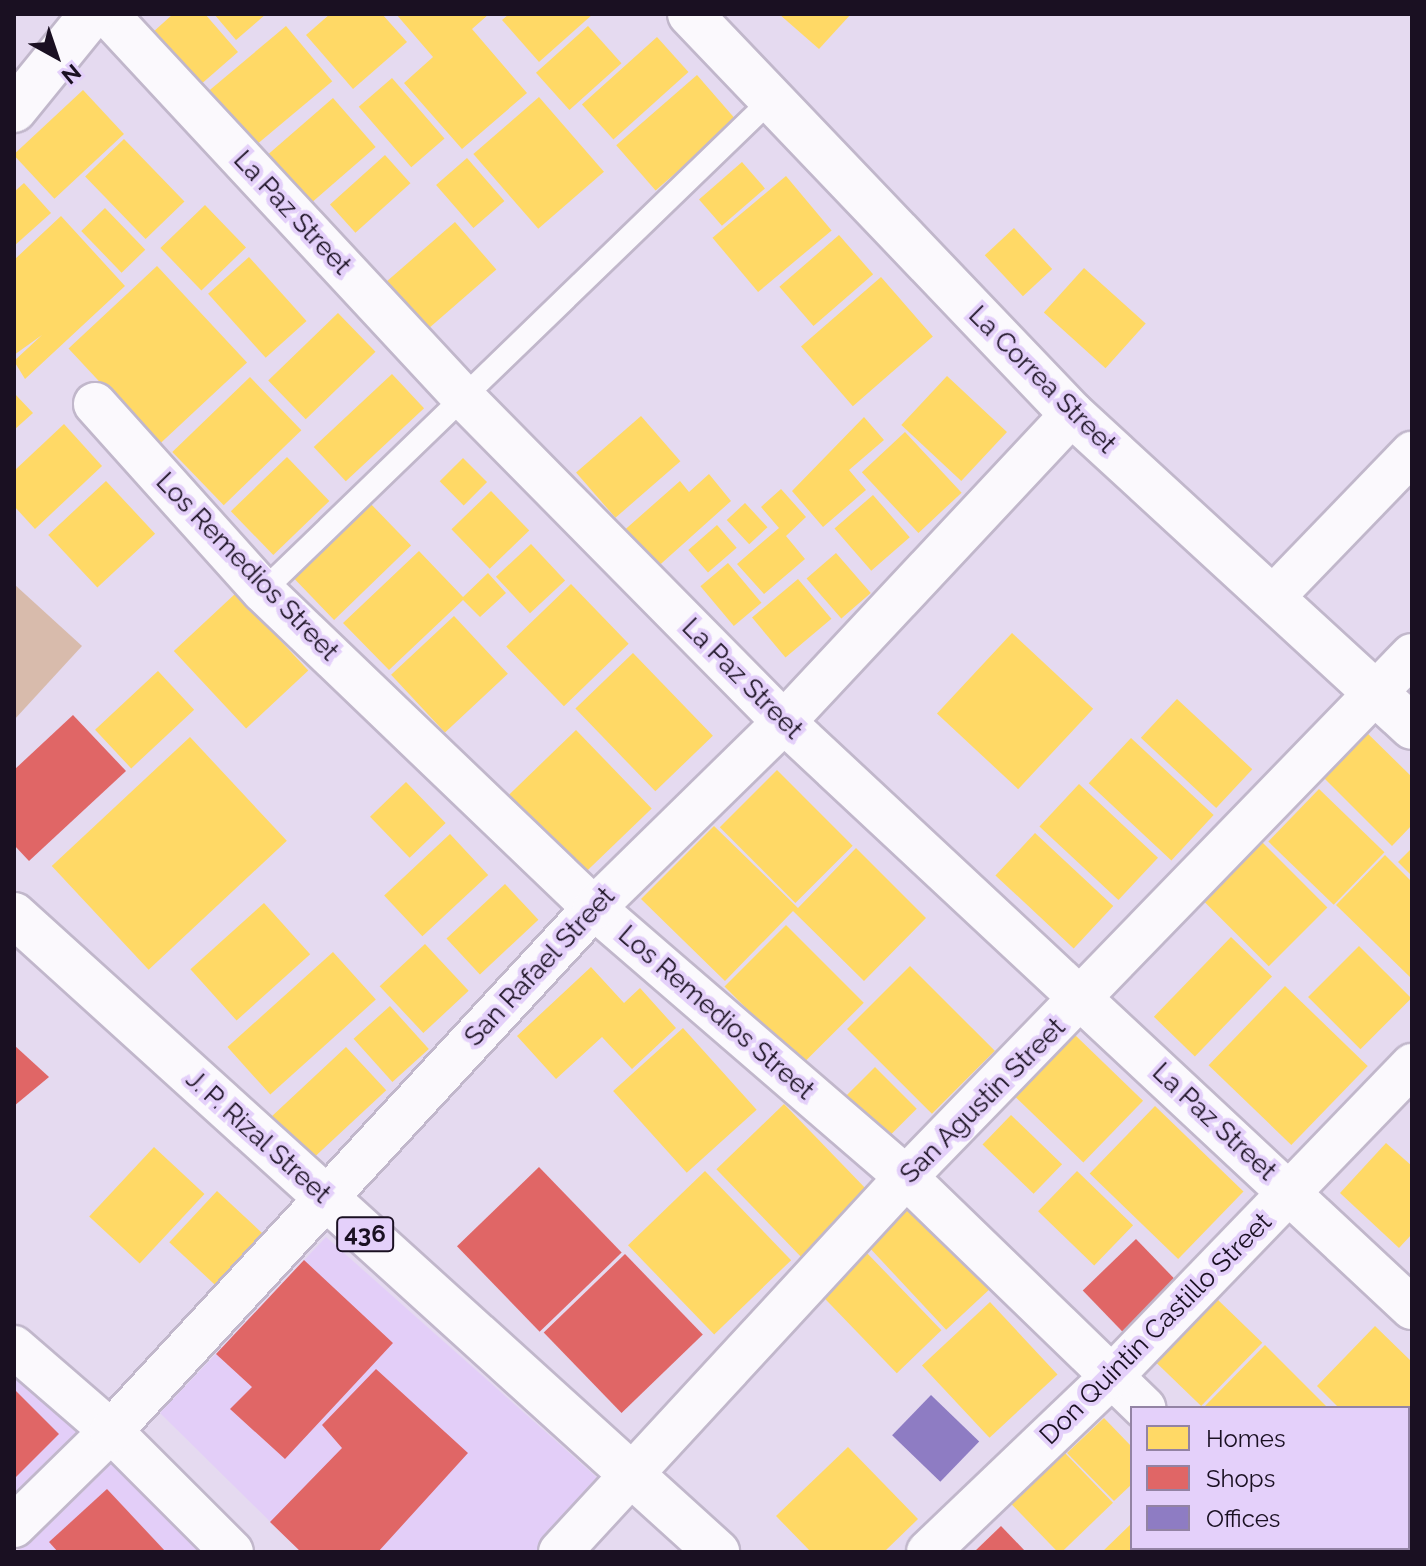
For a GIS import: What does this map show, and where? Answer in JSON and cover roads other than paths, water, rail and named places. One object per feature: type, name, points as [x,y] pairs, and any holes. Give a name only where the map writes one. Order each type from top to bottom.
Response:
[{"type":"street","points":[[14,110],[92,14]]},
{"type":"street","name":"La Paz Street","points":[[107,14],[462,396],[784,722],[1412,1308]]},
{"type":"street","name":"La Correa Street","points":[[690,14],[1072,414],[1412,727]]},
{"type":"street","name":"Los Remedios Street","points":[[95,404],[263,591],[594,908],[906,1177],[1142,1406]]},
{"type":"street","name":"San Rafael Street","points":[[14,1526],[111,1431],[323,1197],[594,908],[784,722],[1072,414]]},
{"type":"street","points":[[1272,598],[1412,453]]},
{"type":"street","name":"San Agustin Street","points":[[560,1552],[630,1471],[906,1177],[1083,1002],[1374,689],[1412,655]]},
{"type":"street","name":"J. P. Rizal Street","points":[[14,915],[717,1552]]},
{"type":"street","name":"Don Quintin Castillo Street","points":[[928,1552],[1111,1377],[1292,1193],[1412,1065]]},
{"type":"street","points":[[14,1347],[111,1431],[232,1552]]},
{"type":"lane","points":[[263,591],[771,100]]}]
